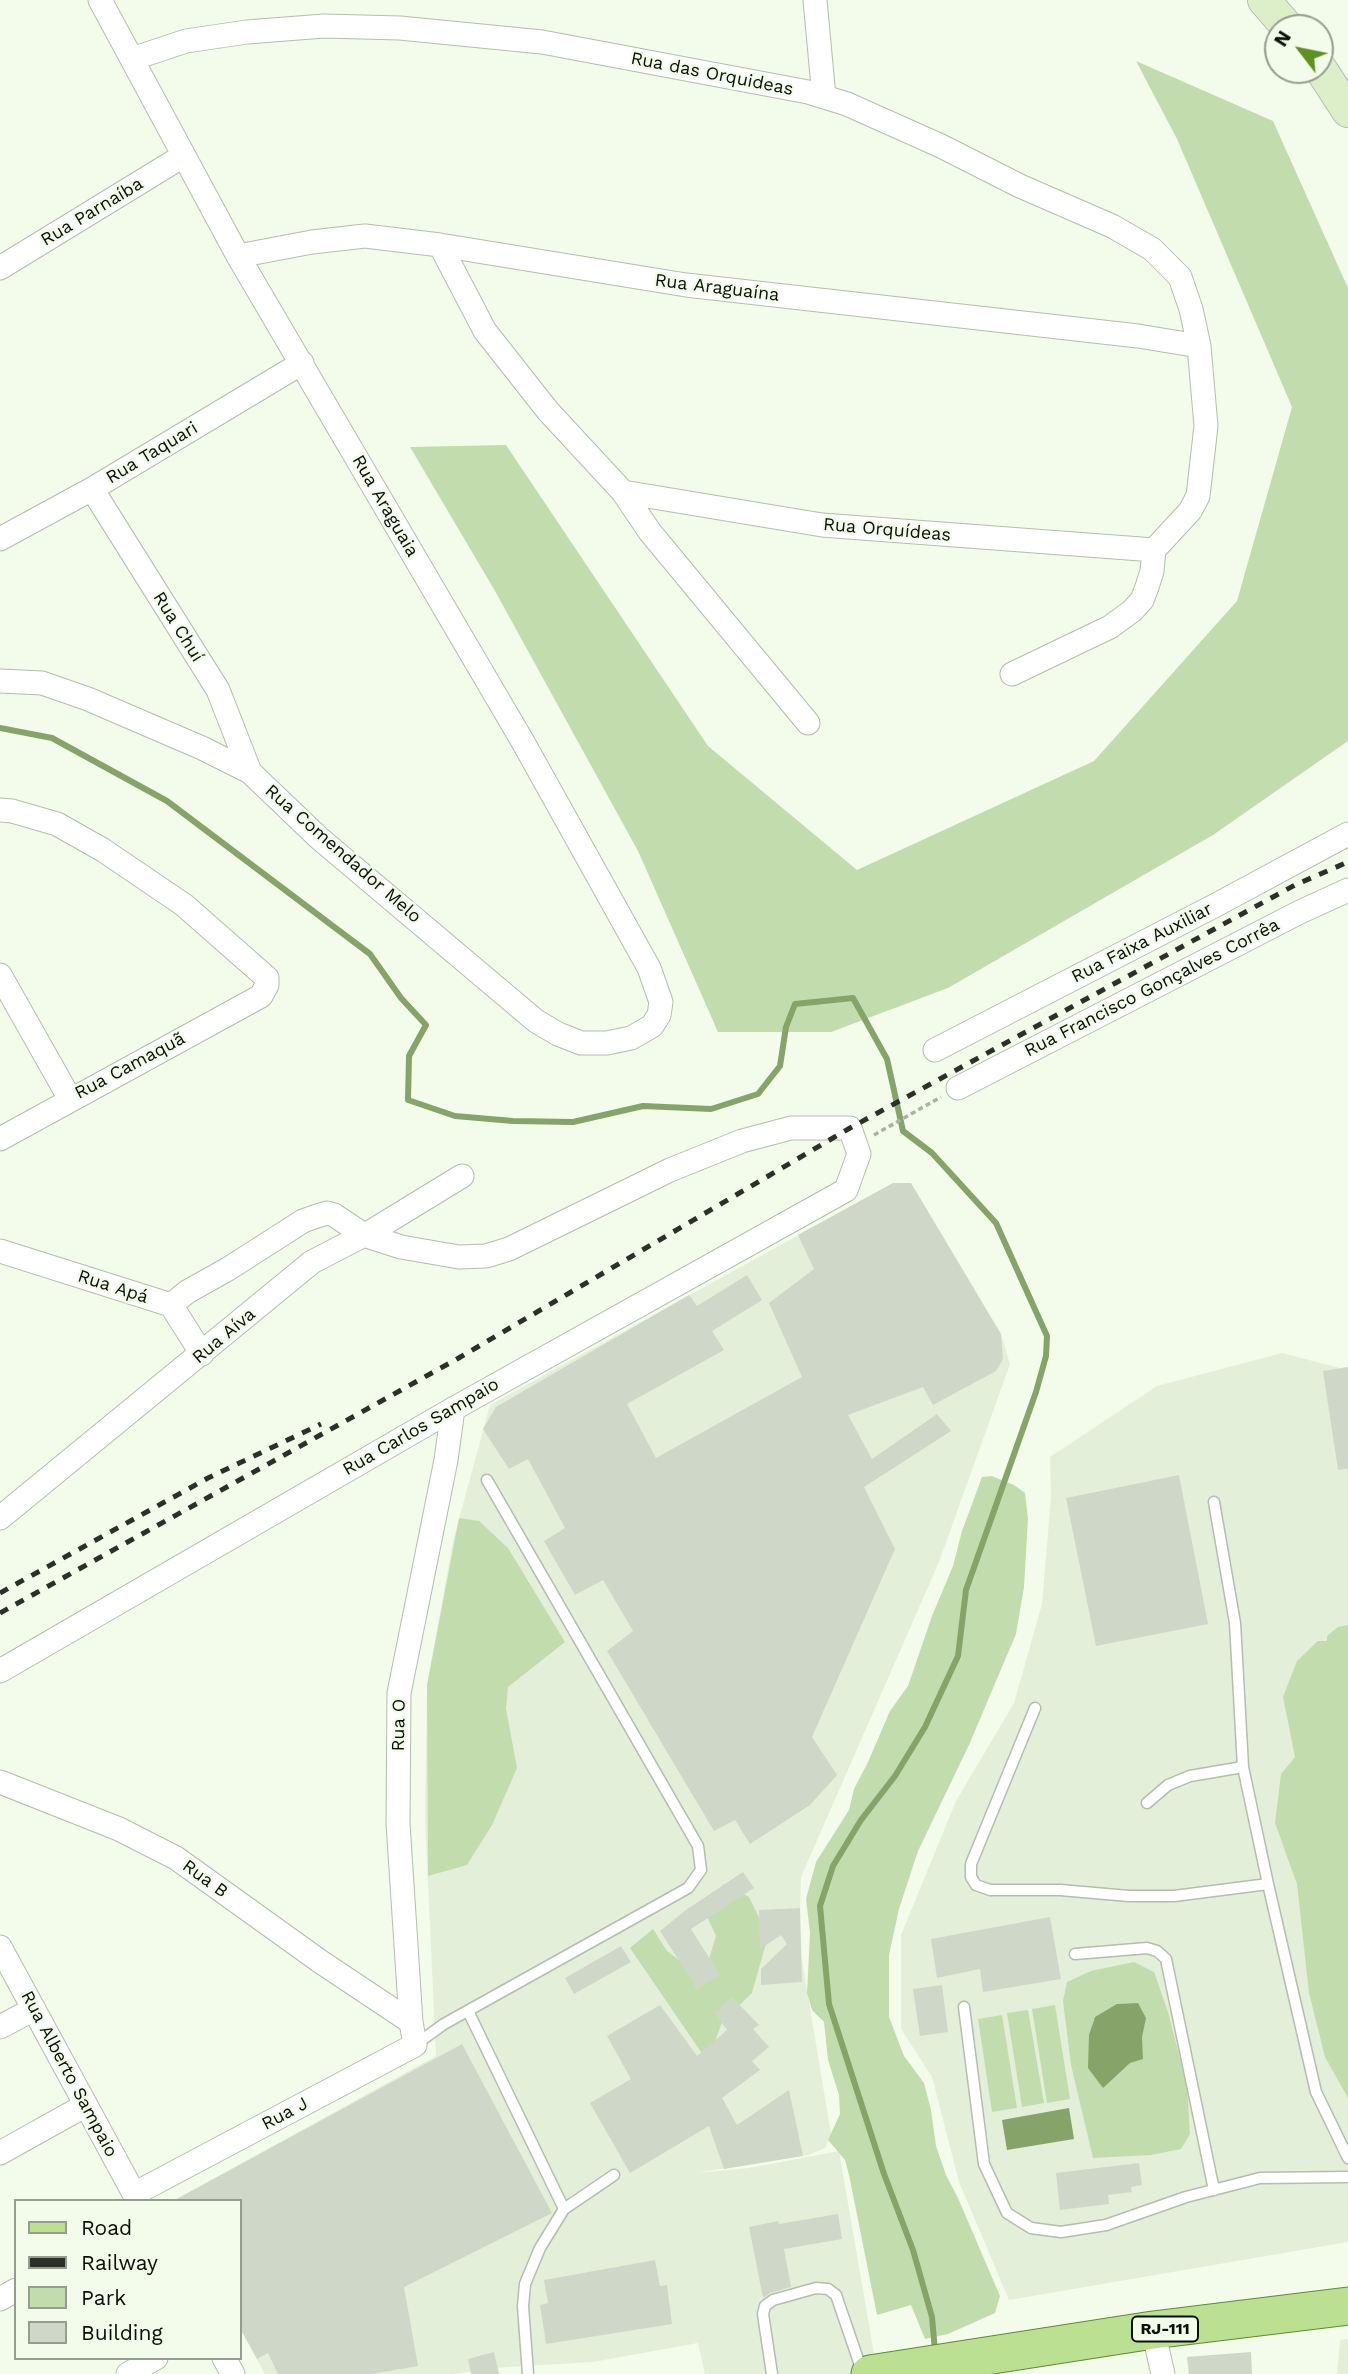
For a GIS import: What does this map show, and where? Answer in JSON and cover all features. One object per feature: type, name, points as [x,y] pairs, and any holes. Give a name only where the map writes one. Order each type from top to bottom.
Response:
[{"type":"main road","points":[[1264,0],[1276,14]]},
{"type":"main road","points":[[1331,84],[1347,107]]},
{"type":"main road","name":"RJ-111","points":[[877,2373],[1153,2330],[1348,2306]]},
{"type":"street","name":"Rua Araguaia","points":[[100,0],[238,256],[516,730],[642,956],[661,1002],[659,1015]]},
{"type":"street","points":[[815,0],[824,97]]},
{"type":"street","name":"Rua das Orquideas","points":[[132,59],[186,41],[247,32],[324,26],[400,29],[542,43],[808,92],[847,104],[1139,240],[1180,277],[1186,289],[1199,346],[1206,426],[1198,496],[1190,510],[1154,550]]},
{"type":"street","name":"Rua Parnaíba","points":[[0,268],[183,156]]},
{"type":"street","name":"Rua Araguaína","points":[[238,256],[312,242],[365,236],[440,245],[686,285],[1199,346]]},
{"type":"street","points":[[440,245],[485,331],[548,411],[624,492],[650,532],[808,723]]},
{"type":"street","name":"Rua Taquari","points":[[0,539],[92,489],[302,363]]},
{"type":"street","name":"Rua Chuí","points":[[92,489],[218,690],[250,772]]},
{"type":"street","name":"Rua Orquídeas","points":[[624,492],[822,525],[1154,550]]},
{"type":"street","points":[[1012,674],[1110,627],[1132,611],[1142,600],[1153,571],[1154,550]]},
{"type":"street","name":"Rua Comendador Melo","points":[[0,681],[42,683],[88,699],[202,748],[250,772],[319,838],[536,1021],[558,1034],[581,1043],[607,1043],[631,1038],[652,1027],[659,1015]]},
{"type":"street","name":"Rua Camaquã","points":[[0,810],[57,824],[103,850],[184,905],[267,978],[267,985],[261,996],[0,1139]]},
{"type":"street","name":"Rua Faixa Auxiliar","points":[[934,1050],[1348,834]]},
{"type":"street","name":"Rua Francisco Gonçalves Corrêa","points":[[958,1088],[1300,912],[1348,890]]},
{"type":"street","points":[[0,975],[70,1099]]},
{"type":"street","points":[[171,1305],[187,1292],[303,1221],[327,1213],[379,1241],[458,1257],[497,1254],[670,1170],[743,1141],[791,1128],[850,1128],[856,1146]]},
{"type":"street","name":"Rua Carlos Sampaio","points":[[0,1671],[453,1409],[846,1190],[859,1154],[856,1146]]},
{"type":"street","name":"Rua Aíva","points":[[1,1515],[312,1262],[364,1235],[462,1176]]},
{"type":"street","name":"Rua Apá","points":[[0,1251],[171,1305],[202,1354]]},
{"type":"street","name":"Rua O","points":[[413,2034],[397,1823],[399,1693],[446,1460],[453,1409]]},
{"type":"street","name":"Rua B","points":[[0,1782],[119,1829],[176,1858],[321,1962],[392,2008],[413,2034]]},
{"type":"street","name":"Rua Alberto Sampaio","points":[[1,1949],[136,2197]]},
{"type":"street","points":[[0,2027],[34,2009]]},
{"type":"street","name":"Rua J","points":[[136,2197],[413,2034]]},
{"type":"street","points":[[0,2153],[86,2105]]},
{"type":"street","points":[[1153,2330],[1163,2374]]},
{"type":"street","points":[[128,2374],[152,2360]]},
{"type":"lane","points":[[413,2034],[444,2024],[688,1888],[701,1870],[698,1846],[487,1480]]},
{"type":"lane","points":[[1214,1502],[1235,1623],[1243,1767],[1316,2092],[1348,2158]]},
{"type":"lane","points":[[1035,1708],[971,1864],[971,1877],[976,1885],[990,1890],[1060,1890],[1129,1896],[1174,1896],[1268,1884]]},
{"type":"lane","points":[[1147,1803],[1168,1785],[1190,1776],[1243,1767]]},
{"type":"lane","points":[[1075,1954],[1147,1948],[1157,1951],[1166,1959],[1214,2190]]},
{"type":"lane","points":[[964,2007],[984,2164],[1007,2213],[1031,2228],[1061,2232],[1107,2225],[1186,2197],[1260,2178],[1348,2177]]},
{"type":"lane","points":[[468,2011],[564,2209]]},
{"type":"lane","points":[[528,2374],[523,2306],[525,2284],[540,2248],[564,2209],[614,2175]]},
{"type":"lane","points":[[772,2374],[763,2314],[765,2305],[816,2288],[828,2289],[836,2295],[877,2373]]},
{"type":"path","points":[[856,1146],[918,1110]]},
{"type":"shaded area","points":[[893,1183],[911,1183],[1001,1334],[1010,1364],[939,1562],[801,1877],[799,1942],[831,2134],[825,2148],[808,2155],[696,2173],[749,2168],[839,2151],[877,2371],[851,2374],[705,2374],[698,2343],[593,2362],[493,2368],[454,2374],[265,2374],[242,2332],[242,2199],[177,2199],[436,2056],[425,1819],[427,1685],[453,1541],[490,1405]]},
{"type":"shaded area","points":[[1282,1353],[1340,1368],[1348,1376],[1348,2242],[1009,2300],[959,2182],[932,2077],[901,2029],[901,1935],[956,1801],[1014,1703],[1042,1604],[1051,1497],[1050,1457],[1157,1386]]},
{"type":"shaded area","points":[[1138,2003],[1146,2018],[1142,2037],[1143,2059],[1130,2063],[1103,2088],[1088,2068],[1089,2035],[1095,2017],[1117,2004]]},
{"type":"shaded area","points":[[1069,2108],[1074,2139],[1007,2150],[1002,2120]]},
{"type":"shaded area","points":[[1348,2339],[1348,2374],[1337,2374],[1340,2340]]},
{"type":"green space","points":[[1136,61],[1273,121],[1348,288],[1348,741],[1213,835],[948,988],[831,1032],[718,1032],[638,851],[495,591],[410,447],[506,445],[708,746],[857,870],[1094,761],[1237,601],[1292,407],[1177,139]]},
{"type":"green space","points":[[992,1476],[1025,1493],[1028,1519],[1024,1587],[1016,1634],[969,1745],[918,1851],[899,1909],[889,1955],[889,2017],[904,2056],[924,2083],[936,2146],[946,2175],[1000,2296],[995,2313],[948,2334],[925,2339],[911,2305],[877,2315],[845,2160],[828,2140],[840,2114],[839,2095],[828,2060],[824,2022],[812,2010],[807,1993],[810,1933],[806,1899],[816,1862],[849,1810],[854,1789],[890,1711],[908,1686],[932,1616],[953,1566],[962,1531],[982,1477]]},
{"type":"green space","points":[[459,1518],[479,1521],[508,1548],[565,1642],[508,1687],[506,1709],[517,1768],[492,1825],[467,1865],[428,1876],[427,1685]]},
{"type":"green space","points":[[1348,1625],[1348,2098],[1325,2057],[1309,1993],[1297,1884],[1275,1823],[1281,1774],[1295,1757],[1283,1697],[1297,1661],[1318,1641],[1327,1641],[1327,1636],[1338,1627]]},
{"type":"green space","points":[[724,1884],[749,1897],[768,1936],[752,1993],[722,2022],[712,2050],[701,2052],[630,1948],[653,1929],[667,1951],[703,1978],[716,1936],[703,1908]]},
{"type":"green space","points":[[1134,1962],[1154,1972],[1168,2012],[1187,2086],[1190,2134],[1181,2149],[1151,2155],[1093,2158],[1071,2065],[1063,2001],[1067,1982],[1091,1971]]},
{"type":"green space","points":[[1055,2005],[1070,2099],[1047,2103],[1032,2009]]},
{"type":"green space","points":[[1028,2010],[1044,2103],[1022,2107],[1007,2013]]},
{"type":"green space","points":[[1002,2015],[1017,2108],[992,2112],[978,2019]]},
{"type":"building","points":[[893,1183],[911,1183],[1001,1334],[1003,1359],[996,1371],[933,1405],[923,1387],[848,1415],[872,1459],[937,1414],[951,1431],[864,1487],[895,1549],[812,1737],[837,1775],[810,1805],[750,1844],[735,1820],[714,1831],[607,1651],[633,1631],[603,1580],[575,1595],[544,1541],[565,1528],[528,1459],[509,1469],[483,1429],[496,1407],[689,1295],[697,1306],[747,1275],[762,1300],[712,1331],[724,1350],[627,1404],[656,1458],[802,1377],[769,1303],[814,1269],[798,1235]]},
{"type":"building","points":[[1348,1367],[1348,1469],[1338,1470],[1323,1371]]},
{"type":"building","points":[[1179,1475],[1208,1624],[1096,1646],[1066,1498]]},
{"type":"building","points":[[743,1872],[754,1888],[691,1929],[720,1975],[697,1989],[660,1931]]},
{"type":"building","points":[[800,1908],[802,1982],[761,1985],[761,1969],[787,1944],[781,1935],[760,1949],[759,1910]]},
{"type":"building","points":[[1050,1917],[1061,1979],[983,1992],[980,1969],[937,1978],[931,1939]]},
{"type":"building","points":[[621,1946],[631,1962],[574,1994],[565,1978]]},
{"type":"building","points":[[942,1985],[948,2032],[920,2036],[913,1989]]},
{"type":"building","points":[[732,1997],[759,2025],[753,2029],[769,2047],[752,2061],[760,2070],[722,2098],[737,2125],[789,2090],[803,2156],[724,2169],[709,2126],[630,2173],[590,2103],[631,2079],[607,2036],[660,2005],[697,2056],[727,2030],[715,2013]]},
{"type":"building","points":[[462,2044],[552,2213],[404,2287],[418,2366],[371,2374],[278,2374],[268,2353],[257,2359],[242,2332],[242,2199],[177,2199]]},
{"type":"building","points":[[1139,2163],[1142,2185],[1131,2187],[1132,2192],[1108,2195],[1109,2204],[1060,2210],[1056,2173]]},
{"type":"building","points":[[838,2214],[842,2239],[784,2249],[791,2287],[763,2298],[749,2227]]},
{"type":"building","points":[[655,2260],[660,2286],[667,2285],[672,2324],[546,2344],[540,2305],[548,2303],[544,2280]]},
{"type":"building","points":[[494,2352],[499,2374],[471,2374],[468,2359]]},
{"type":"building","points":[[1251,2352],[1252,2374],[1189,2374],[1187,2357]]},
{"type":"waterway","points":[[0,728],[52,738],[167,801],[370,954],[401,998],[426,1025],[409,1056],[408,1100],[455,1116],[513,1121],[573,1122],[643,1106],[711,1109],[758,1094],[780,1066],[786,1027],[795,1004],[853,998],[887,1059],[903,1131],[932,1153],[996,1223],[1047,1336],[1046,1356],[1036,1392],[966,1590],[958,1656],[925,1727],[833,1866],[820,1906],[829,2004],[884,2174],[913,2250],[932,2317],[935,2351]]},
{"type":"railway","points":[[0,1613],[457,1359],[850,1128],[1295,885],[1348,862]]},
{"type":"railway","points":[[0,1593],[208,1478],[321,1424]]}]
